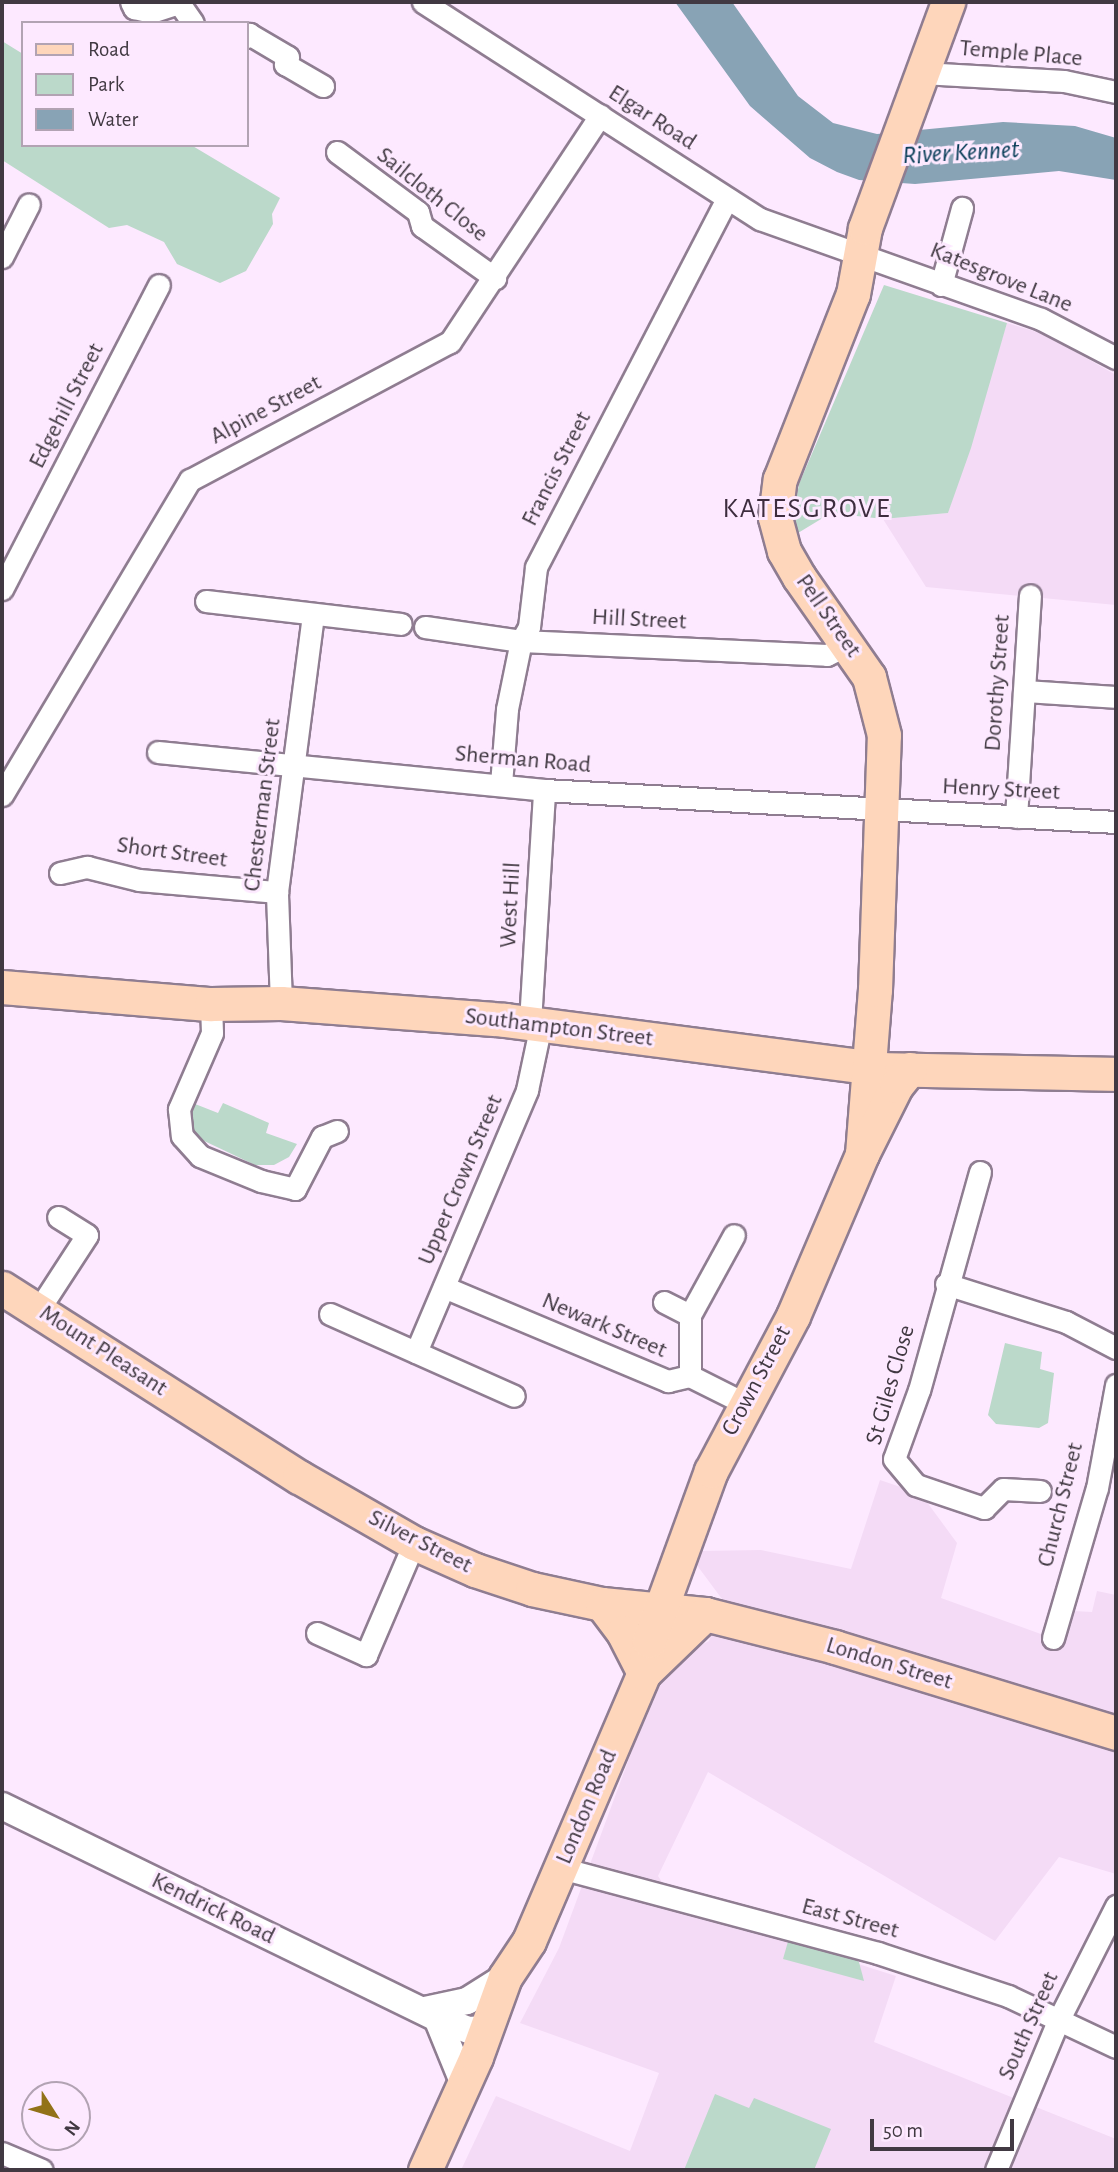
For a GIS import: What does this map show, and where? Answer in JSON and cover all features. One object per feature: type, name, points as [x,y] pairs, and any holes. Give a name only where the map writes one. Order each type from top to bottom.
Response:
[{"type":"main road","name":"Pell Street","points":[[868,1068],[875,990],[886,753],[880,709],[869,677],[849,644],[799,577],[784,551],[775,517],[784,469],[850,301],[862,258],[865,228],[948,2]]},
{"type":"main road","name":"Southampton Street","points":[[2,987],[211,1004],[281,1003],[535,1023],[868,1068],[1116,1074]]},
{"type":"main road","name":"Pell Street","points":[[875,990],[892,1047],[910,1069]]},
{"type":"main road","name":"Crown Street","points":[[862,1154],[868,1068]]},
{"type":"main road","name":"Crown Street","points":[[659,1612],[707,1482],[744,1404],[793,1315],[862,1154],[896,1086],[910,1069]]},
{"type":"main road","name":"Mount Pleasant","points":[[2,1288],[39,1309],[202,1415]]},
{"type":"main road","name":"Silver Street","points":[[202,1415],[414,1543],[532,1589],[601,1604],[659,1612]]},
{"type":"main road","points":[[601,1604],[623,1632],[644,1673]]},
{"type":"main road","name":"London Street","points":[[659,1612],[705,1614],[835,1647],[1116,1733]]},
{"type":"main road","name":"London Road","points":[[425,2170],[464,2084],[505,1977],[529,1941],[644,1673],[659,1612]]},
{"type":"main road","name":"London Road","points":[[644,1673],[705,1614]]},
{"type":"main road","name":"London Road","points":[[485,2029],[499,2029],[513,2012],[534,1964],[529,1941]]},
{"type":"street","points":[[131,2],[134,8],[151,12],[179,2],[192,21]]},
{"type":"street","name":"Elgar Road","points":[[422,2],[761,219],[862,258]]},
{"type":"street","points":[[248,36],[288,57],[285,64],[323,86]]},
{"type":"street","name":"Temple Place","points":[[922,73],[1064,81],[1116,92]]},
{"type":"street","name":"Alpine Street","points":[[2,795],[190,480],[450,342],[495,278],[600,115]]},
{"type":"street","name":"Sailcloth Close","points":[[337,152],[418,212],[422,226],[495,278]]},
{"type":"street","name":"Francis Street","points":[[501,785],[507,709],[521,641],[529,627],[536,567],[727,199]]},
{"type":"street","points":[[2,257],[29,204]]},
{"type":"street","points":[[941,285],[962,208]]},
{"type":"street","name":"Katesgrove Lane","points":[[862,258],[914,271],[941,285],[1041,319],[1115,352]]},
{"type":"street","name":"Edgehill Street","points":[[2,589],[159,285]]},
{"type":"street","name":"Dorothy Street","points":[[1016,817],[1030,595]]},
{"type":"street","points":[[206,601],[401,624]]},
{"type":"street","name":"Chesterman Street","points":[[281,1003],[277,892],[313,614]]},
{"type":"street","name":"Hill Street","points":[[425,627],[521,641],[827,655],[849,644]]},
{"type":"street","points":[[1024,691],[1116,697]]},
{"type":"street","name":"Sherman Road","points":[[158,752],[544,790],[883,811]]},
{"type":"street","name":"West Hill","points":[[535,1023],[544,790]]},
{"type":"street","name":"Henry Street","points":[[883,811],[1116,822]]},
{"type":"street","name":"Short Street","points":[[60,873],[87,867],[139,880],[277,892]]},
{"type":"street","points":[[211,1004],[212,1034],[178,1109],[182,1136],[200,1156],[261,1181],[295,1189],[322,1137],[337,1131]]},
{"type":"street","name":"Upper Crown Street","points":[[416,1352],[527,1090],[535,1023]]},
{"type":"street","name":"St Giles Close","points":[[980,1172],[946,1284],[919,1390],[894,1459],[916,1485],[984,1507],[1003,1489],[1040,1491]]},
{"type":"street","points":[[39,1309],[87,1235],[58,1217]]},
{"type":"street","points":[[690,1376],[690,1315],[734,1235]]},
{"type":"street","points":[[946,1284],[1066,1322],[1116,1348]]},
{"type":"street","name":"Newark Street","points":[[444,1287],[668,1381],[690,1376],[744,1404]]},
{"type":"street","points":[[664,1302],[690,1315]]},
{"type":"street","points":[[330,1314],[514,1395]]},
{"type":"street","name":"Church Street","points":[[1053,1638],[1097,1488],[1116,1385]]},
{"type":"street","points":[[317,1633],[366,1655],[414,1543]]},
{"type":"street","name":"Kendrick Road","points":[[2,1806],[431,2014],[469,2030],[485,2029]]},
{"type":"street","name":"East Street","points":[[561,1868],[878,1953],[1008,1996],[1116,2047]]},
{"type":"street","name":"South Street","points":[[996,2170],[1059,2019],[1116,1906]]},
{"type":"street","points":[[464,2084],[431,2014],[467,2001],[505,1977]]},
{"type":"street","points":[[2,2153],[42,2170]]},
{"type":"shaded area","points":[[1007,323],[1044,334],[1116,375],[1116,605],[926,587],[883,519],[948,513]]},
{"type":"shaded area","points":[[880,1480],[921,1494],[957,1543],[941,1598],[1060,1641],[1074,1611],[1092,1612],[1097,1591],[1116,1595],[1116,1874],[1059,1857],[995,1941],[708,1772],[658,1876],[678,1907],[896,1976],[874,2042],[1116,2139],[1116,2170],[461,2170],[496,2096],[630,2151],[659,2073],[520,2023],[559,1948],[664,1664],[709,1641],[722,1599],[696,1564],[700,1551],[761,1550],[851,1569]]},
{"type":"green space","points":[[2,41],[21,53],[21,147],[194,147],[280,198],[272,214],[273,224],[246,271],[220,283],[177,264],[164,242],[127,225],[109,228],[2,160]]},
{"type":"green space","points":[[884,285],[1007,323],[971,448],[948,513],[883,519],[831,513],[798,533],[794,511],[799,484]]},
{"type":"green space","points":[[185,1100],[218,1113],[223,1103],[269,1123],[266,1133],[297,1144],[289,1157],[274,1165],[255,1165],[200,1139],[187,1127]]},
{"type":"green space","points":[[1005,1343],[1042,1352],[1040,1369],[1054,1373],[1048,1423],[1039,1428],[996,1424],[988,1415]]},
{"type":"green space","points":[[789,1938],[849,1955],[859,1962],[864,1981],[783,1959]]},
{"type":"green space","points":[[715,2094],[749,2108],[754,2098],[831,2129],[814,2170],[684,2170]]},
{"type":"water","name":"River Kennet","points":[[675,2],[732,2],[798,96],[833,123],[877,134],[1003,122],[1075,126],[1116,138],[1116,180],[1059,171],[915,184],[859,180],[837,172],[810,158],[750,106]]},
{"type":"district","name":"KATESGROVE","points":[[807,509]]}]
